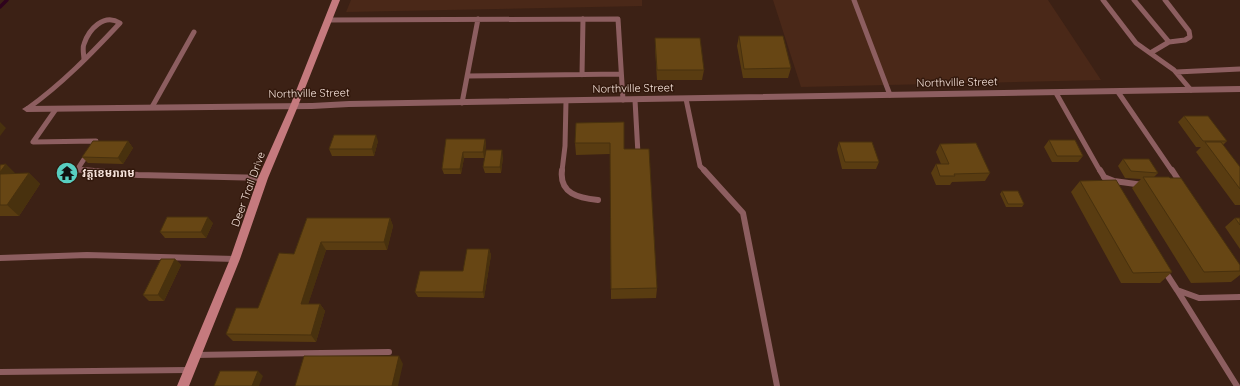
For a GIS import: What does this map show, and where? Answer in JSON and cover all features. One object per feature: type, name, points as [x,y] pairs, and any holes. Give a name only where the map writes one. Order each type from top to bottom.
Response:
[{"type":"street","name":"Deer Trail Drive","points":[[183,386],[194,355],[235,259],[263,178],[294,106],[336,0]]},
{"type":"street","name":"Northville Street","points":[[27,109],[294,106],[1240,89]]},
{"type":"lane","points":[[854,0],[890,96]]},
{"type":"lane","points":[[1103,0],[1136,43],[1152,52],[1176,72],[1191,90]]},
{"type":"lane","points":[[1134,0],[1169,42]]},
{"type":"lane","points":[[1152,52],[1169,42],[1185,40],[1190,37],[1189,31],[1165,0]]},
{"type":"lane","points":[[462,103],[478,19]]},
{"type":"lane","points":[[582,75],[583,19]]},
{"type":"lane","points":[[328,20],[618,19],[623,100]]},
{"type":"lane","points":[[27,109],[45,97],[84,60],[120,23],[116,20],[105,20],[91,30],[83,45],[84,60]]},
{"type":"lane","points":[[152,108],[194,32]]},
{"type":"lane","points":[[1176,72],[1240,69]]},
{"type":"lane","points":[[467,76],[621,74]]},
{"type":"lane","points":[[1118,92],[1172,176],[1187,193]]},
{"type":"lane","points":[[1056,93],[1112,190]]},
{"type":"lane","points":[[686,99],[700,166],[743,213],[777,386]]},
{"type":"lane","points":[[635,100],[638,154]]},
{"type":"lane","points":[[566,101],[565,146],[561,178],[563,186],[573,194],[586,199],[598,200]]},
{"type":"lane","points":[[56,109],[33,142],[96,141],[77,170],[138,175],[263,178]]},
{"type":"lane","points":[[1104,177],[1114,181],[1138,185],[1152,184]]},
{"type":"lane","points":[[0,258],[87,255],[235,259]]},
{"type":"lane","points":[[1160,264],[1237,386]]},
{"type":"lane","points":[[1177,290],[1199,298],[1240,297]]},
{"type":"lane","points":[[194,355],[389,352]]},
{"type":"lane","points":[[0,372],[188,370]]},
{"type":"shaded area","points":[[351,0],[642,0],[642,6],[346,12]]},
{"type":"shaded area","points":[[773,0],[1048,0],[1101,80],[801,87]]},
{"type":"building","points":[[739,36],[783,36],[791,68],[744,69]]},
{"type":"building","points":[[655,38],[700,38],[704,70],[657,70]]},
{"type":"building","points":[[1184,116],[1208,116],[1227,141],[1203,141]]},
{"type":"building","points":[[624,122],[624,149],[649,149],[657,288],[611,289],[610,143],[575,143],[576,123]]},
{"type":"building","points":[[334,135],[376,135],[372,149],[329,149]]},
{"type":"building","points":[[446,139],[485,139],[483,152],[463,152],[460,169],[442,169]]},
{"type":"building","points":[[1049,140],[1075,140],[1083,156],[1057,156]]},
{"type":"building","points":[[93,141],[128,141],[118,158],[82,157]]},
{"type":"building","points":[[839,142],[872,142],[879,162],[845,162]]},
{"type":"building","points":[[1205,142],[1221,142],[1240,167],[1240,189]]},
{"type":"building","points":[[976,143],[990,173],[940,176],[936,164],[949,164],[940,144]]},
{"type":"building","points":[[486,150],[502,150],[500,167],[483,167]]},
{"type":"building","points":[[1123,159],[1149,159],[1158,173],[1131,171]]},
{"type":"building","points":[[6,164],[0,172],[0,165]]},
{"type":"building","points":[[29,173],[7,205],[0,205],[0,174]]},
{"type":"building","points":[[1143,177],[1181,178],[1240,265],[1240,271],[1204,272]]},
{"type":"building","points":[[1116,180],[1172,272],[1133,273],[1080,181]]},
{"type":"building","points":[[1002,191],[1018,191],[1024,204],[1008,204]]},
{"type":"building","points":[[167,217],[208,217],[201,232],[160,232]]},
{"type":"building","points":[[307,218],[390,218],[384,242],[321,242],[301,304],[320,304],[311,335],[226,334],[236,308],[258,308],[279,253],[294,254]]},
{"type":"building","points":[[1235,218],[1240,218],[1240,225]]},
{"type":"building","points":[[467,249],[489,249],[483,292],[415,292],[420,271],[463,271]]},
{"type":"building","points":[[161,259],[175,259],[158,295],[143,295]]},
{"type":"building","points":[[304,356],[399,356],[392,386],[295,386]]},
{"type":"building","points":[[220,371],[258,371],[252,386],[214,386]]},
{"type":"waterway","points":[[0,7],[7,0]]},
{"type":"place","name":"វត្តខេមរារាម","points":[[67,173]]}]
